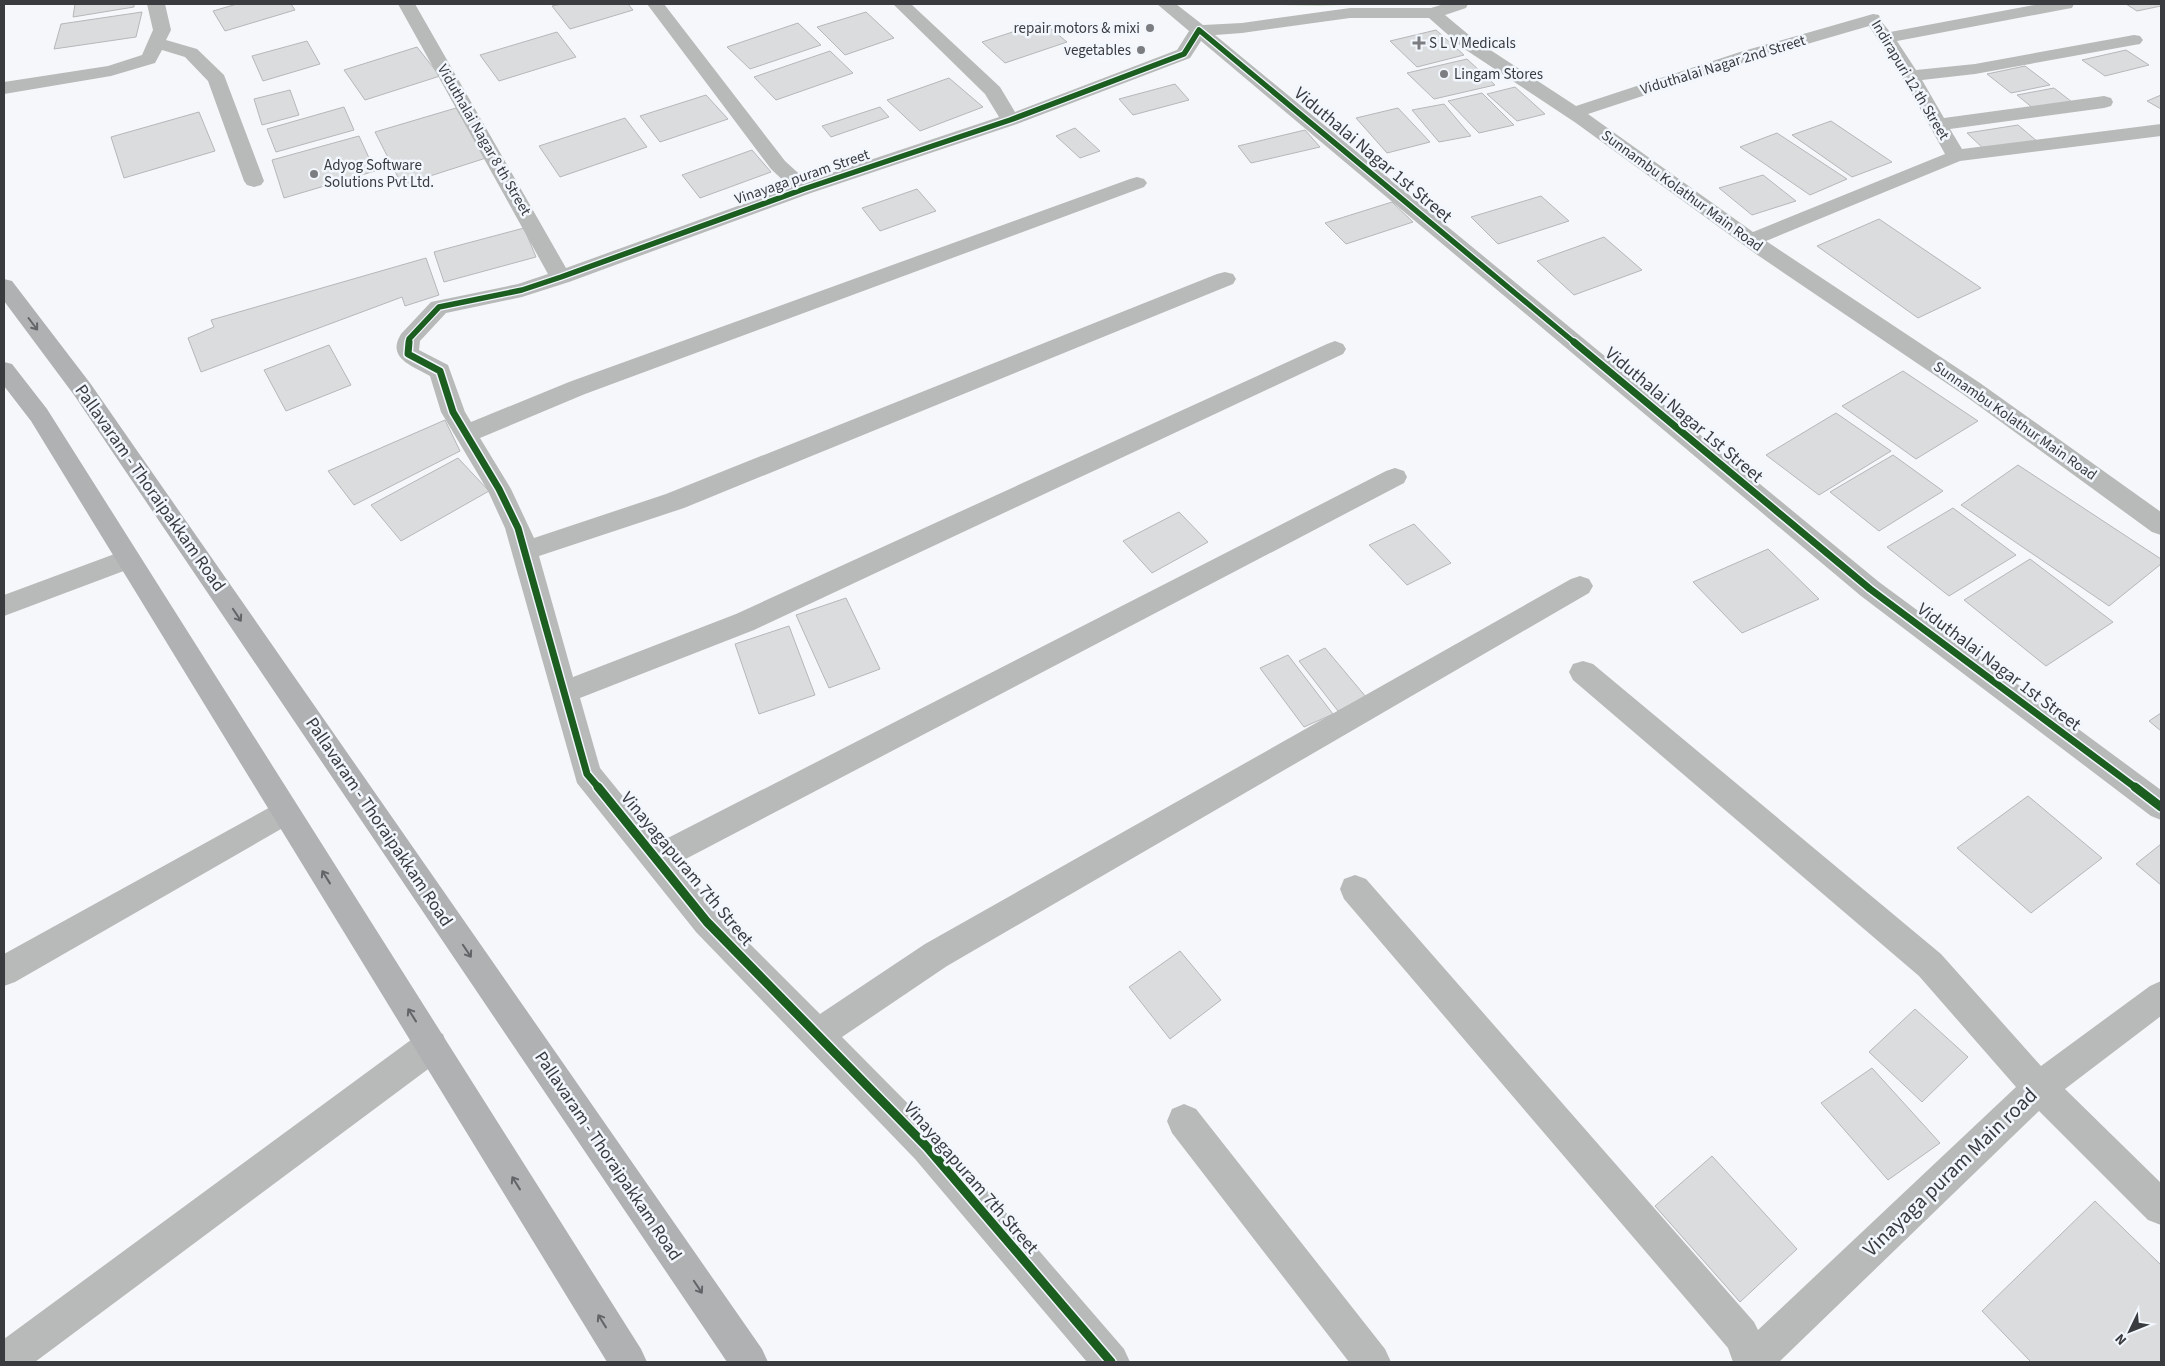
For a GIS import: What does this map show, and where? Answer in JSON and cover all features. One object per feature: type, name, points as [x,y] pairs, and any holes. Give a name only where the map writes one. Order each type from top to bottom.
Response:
[{"type":"main road","name":"Pallavaram - Thoraipakkam Road","points":[[4,286],[82,389],[749,1362]]},
{"type":"main road","points":[[4,370],[39,416],[628,1362]]},
{"type":"street","points":[[4,88],[111,71],[149,59],[162,30],[156,4]]},
{"type":"street","name":"Viduthalai Nagar 8 th Street","points":[[406,4],[561,277]]},
{"type":"street","points":[[655,4],[778,164],[804,189]]},
{"type":"street","points":[[901,4],[993,92],[1010,120]]},
{"type":"street","points":[[1165,4],[1199,30],[1242,28],[1350,13],[1433,13],[1460,4]]},
{"type":"street","points":[[1886,38],[2066,4]]},
{"type":"street","name":"Indirapuri 12 th Street","points":[[1868,11],[1910,76],[1956,156]]},
{"type":"street","name":"Viduthalai Nagar 2nd Street","points":[[1573,113],[1746,56],[1868,11]]},
{"type":"street","name":"Sunnambu Kolathur Main Road","points":[[1433,13],[1469,44],[1573,113],[1750,240],[1972,390],[2161,525]]},
{"type":"street","name":"Vinayaga puram Street","points":[[409,338],[439,307],[522,290],[804,189],[1010,120],[1184,54],[1199,30]]},
{"type":"street","name":"Viduthalai Nagar 1st Street","points":[[1199,30],[1870,589],[2161,807]]},
{"type":"street","points":[[1910,76],[1975,70],[2134,40]]},
{"type":"street","points":[[156,43],[191,52],[217,79],[254,181]]},
{"type":"street","points":[[1938,124],[2104,102]]},
{"type":"street","points":[[1750,240],[1956,156],[2161,130]]},
{"type":"street","points":[[466,434],[586,384],[1137,183]]},
{"type":"street","points":[[525,551],[675,501],[1226,279]]},
{"type":"street","name":"Vinayagapuram 7th Street","points":[[409,338],[408,354],[440,371],[454,412],[499,489],[518,528],[587,774],[707,922],[927,1146],[1111,1362]]},
{"type":"street","points":[[565,692],[745,622],[1335,349]]},
{"type":"street","points":[[656,859],[1395,477]]},
{"type":"street","points":[[4,606],[128,559]]},
{"type":"street","points":[[817,1035],[936,955],[1580,586]]},
{"type":"street","points":[[1584,672],[1930,965],[2039,1088],[2161,1207]]},
{"type":"street","points":[[4,970],[285,812]]},
{"type":"street","points":[[1355,889],[1741,1335],[1753,1361]]},
{"type":"street","name":"Vinayaga puram Main road","points":[[1753,1361],[2039,1088],[2161,997]]},
{"type":"street","points":[[4,1362],[431,1046]]},
{"type":"street","points":[[1184,1122],[1372,1362]]},
{"type":"green space","points":[[1239,4],[1365,4],[1319,6]]},
{"type":"building","points":[[75,4],[134,4],[134,7],[73,17]]},
{"type":"building","points":[[237,4],[291,4],[295,10],[225,31],[213,11]]},
{"type":"building","points":[[562,4],[628,4],[633,10],[570,29],[552,6]]},
{"type":"building","points":[[2126,4],[2161,4],[2161,6],[2137,11]]},
{"type":"building","points":[[142,12],[136,37],[54,49],[61,24]]},
{"type":"building","points":[[866,12],[894,38],[845,55],[817,27]]},
{"type":"building","points":[[1043,22],[1067,42],[1005,63],[982,42]]},
{"type":"building","points":[[798,23],[821,45],[750,69],[727,47]]},
{"type":"building","points":[[1436,30],[1464,55],[1417,67],[1390,41]]},
{"type":"building","points":[[557,32],[576,57],[499,81],[480,55]]},
{"type":"building","points":[[307,41],[320,64],[263,81],[252,56]]},
{"type":"building","points":[[417,47],[440,76],[365,100],[344,70]]},
{"type":"building","points":[[2126,50],[2149,65],[2105,76],[2082,60]]},
{"type":"building","points":[[830,51],[853,73],[776,100],[754,77]]},
{"type":"building","points":[[1467,59],[1495,85],[1434,99],[1407,73]]},
{"type":"building","points":[[2025,66],[2050,85],[2011,93],[1987,74]]},
{"type":"building","points":[[949,78],[983,107],[920,131],[887,100]]},
{"type":"building","points":[[1175,84],[1189,100],[1133,115],[1119,99]]},
{"type":"building","points":[[1515,87],[1545,114],[1517,121],[1487,94]]},
{"type":"building","points":[[2054,88],[2072,102],[2034,109],[2017,95]]},
{"type":"building","points":[[290,90],[299,115],[262,125],[254,99]]},
{"type":"building","points":[[1482,93],[1514,125],[1479,133],[1448,101]]},
{"type":"building","points":[[706,95],[728,119],[660,142],[640,116]]},
{"type":"building","points":[[2161,95],[2161,109],[2147,101]]},
{"type":"building","points":[[1444,104],[1471,136],[1439,142],[1412,110]]},
{"type":"building","points":[[344,107],[354,130],[276,152],[267,129]]},
{"type":"building","points":[[880,107],[889,117],[831,137],[822,126]]},
{"type":"building","points":[[456,108],[486,158],[402,185],[375,132]]},
{"type":"building","points":[[1398,108],[1430,142],[1387,153],[1356,118]]},
{"type":"building","points":[[199,112],[215,151],[124,178],[111,137]]},
{"type":"building","points":[[625,118],[647,147],[560,177],[539,146]]},
{"type":"building","points":[[1831,121],[1892,162],[1852,177],[1792,135]]},
{"type":"building","points":[[2018,125],[2038,142],[1986,151],[1967,133]]},
{"type":"building","points":[[1075,128],[1100,151],[1080,158],[1056,136]]},
{"type":"building","points":[[1305,130],[1320,147],[1251,163],[1238,146]]},
{"type":"building","points":[[1777,133],[1847,179],[1810,195],[1740,147]]},
{"type":"building","points":[[359,136],[375,171],[284,198],[272,160]]},
{"type":"building","points":[[752,150],[771,172],[700,198],[682,175]]},
{"type":"building","points":[[1763,175],[1796,201],[1752,215],[1719,188]]},
{"type":"building","points":[[917,189],[936,211],[880,231],[862,208]]},
{"type":"building","points":[[1541,196],[1569,221],[1498,244],[1471,217]]},
{"type":"building","points":[[1392,202],[1413,222],[1346,244],[1325,223]]},
{"type":"building","points":[[1879,219],[1981,288],[1918,318],[1817,246]]},
{"type":"building","points":[[524,228],[536,257],[444,282],[434,252]]},
{"type":"building","points":[[1604,237],[1642,270],[1574,295],[1537,261]]},
{"type":"building","points":[[426,258],[439,295],[405,306],[402,297],[201,372],[188,338],[214,327],[211,320]]},
{"type":"building","points":[[329,345],[351,385],[286,411],[264,370]]},
{"type":"building","points":[[1903,371],[1978,421],[1916,459],[1842,406]]},
{"type":"building","points":[[1836,413],[1891,451],[1819,495],[1766,455]]},
{"type":"building","points":[[445,420],[460,451],[354,505],[328,471]]},
{"type":"building","points":[[1893,455],[1943,491],[1879,531],[1830,492]]},
{"type":"building","points":[[458,458],[489,491],[401,541],[371,505]]},
{"type":"building","points":[[2018,465],[2161,559],[2161,564],[2109,606],[1961,505]]},
{"type":"building","points":[[1953,508],[2016,555],[1949,596],[1887,547]]},
{"type":"building","points":[[1179,512],[1208,542],[1152,573],[1123,541]]},
{"type":"building","points":[[1414,524],[1451,563],[1407,585],[1369,545]]},
{"type":"building","points":[[1768,549],[1819,599],[1742,633],[1693,582]]},
{"type":"building","points":[[2030,559],[2113,622],[2046,666],[1964,600]]},
{"type":"building","points":[[846,598],[880,669],[829,688],[796,615]]},
{"type":"building","points":[[789,626],[815,695],[759,714],[735,644]]},
{"type":"building","points":[[1325,648],[1366,697],[1338,711],[1299,661]]},
{"type":"building","points":[[1288,655],[1333,714],[1304,727],[1260,668]]},
{"type":"building","points":[[2161,713],[2161,731],[2149,721]]},
{"type":"building","points":[[2028,796],[2102,858],[2031,913],[1957,848]]},
{"type":"building","points":[[2161,844],[2161,885],[2136,864]]},
{"type":"building","points":[[1180,951],[1221,1000],[1170,1039],[1129,987]]},
{"type":"building","points":[[1915,1009],[1968,1057],[1922,1102],[1869,1052]]},
{"type":"building","points":[[1872,1068],[1940,1143],[1888,1180],[1821,1103]]},
{"type":"building","points":[[1712,1156],[1797,1249],[1740,1302],[1655,1206]]},
{"type":"building","points":[[2095,1201],[2161,1265],[2161,1362],[2031,1362],[1982,1311]]},
{"type":"cycle path","points":[[1111,1362],[927,1147],[707,922],[587,774],[518,528],[499,489],[453,412],[440,371],[408,354],[409,339],[439,307],[522,290],[804,189],[1010,120],[1184,54],[1199,30],[1870,589],[2161,807]]},
{"type":"place","name":"repair motors & mixi","points":[[1150,28]]},
{"type":"place","name":"S L V Medicals","points":[[1419,43]]},
{"type":"place","name":"vegetables","points":[[1141,50]]},
{"type":"place","name":"Lingam Stores","points":[[1444,74]]},
{"type":"place","name":"Adyog Software Solutions Pvt Ltd.","points":[[314,174]]}]
